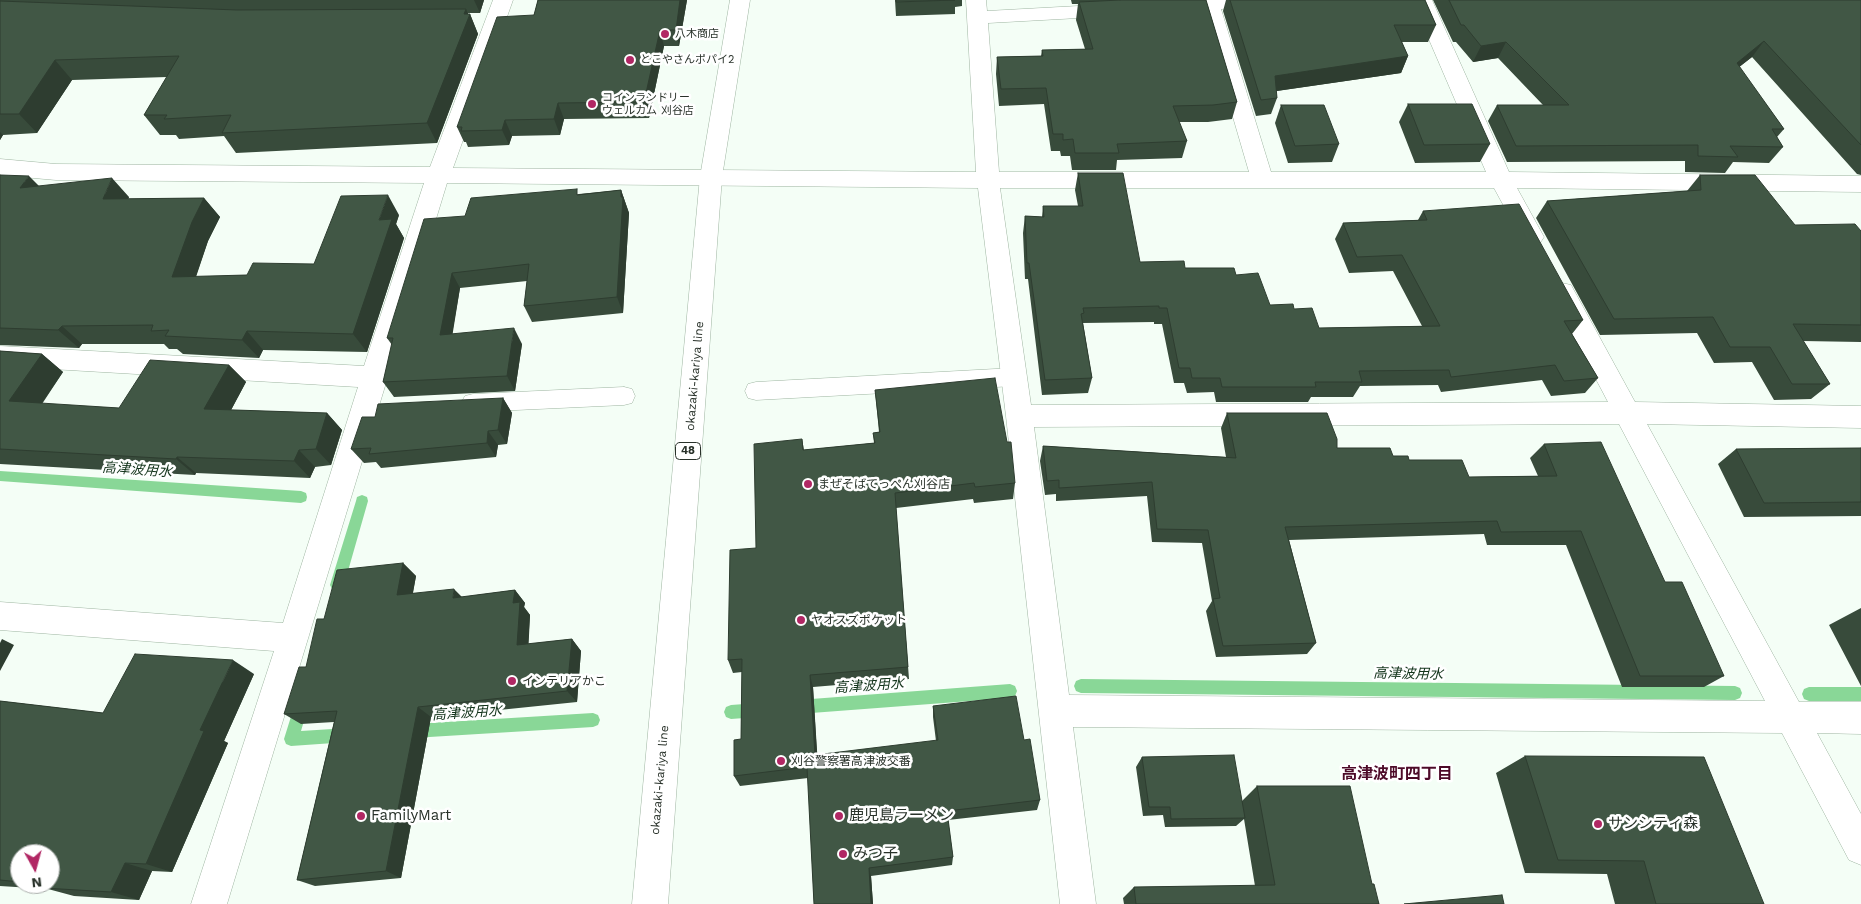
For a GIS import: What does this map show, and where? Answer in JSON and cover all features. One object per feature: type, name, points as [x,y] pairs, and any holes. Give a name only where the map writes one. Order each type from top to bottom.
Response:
[{"type":"street","points":[[209,904],[294,638],[376,408],[374,377],[485,21],[502,0]]},
{"type":"street","name":"okazaki-kariya line","points":[[650,904],[711,177],[740,0]]},
{"type":"street","points":[[1078,904],[1019,416],[988,180],[977,9],[1142,8],[1270,0]]},
{"type":"street","points":[[1422,0],[1501,180],[1861,848]]},
{"type":"street","points":[[1210,4],[1262,179]]},
{"type":"street","points":[[0,167],[56,172],[988,180],[1501,180],[1861,184]]},
{"type":"street","points":[[0,356],[374,377]]},
{"type":"street","points":[[1019,416],[1627,413],[1861,417]]},
{"type":"street","points":[[0,616],[294,638]]},
{"type":"street","points":[[1054,711],[1861,718]]},
{"type":"lane","points":[[756,391],[1014,377]]},
{"type":"lane","points":[[456,404],[624,396]]},
{"type":"building","points":[[538,0],[680,0],[676,30],[660,30],[644,102],[558,103],[554,119],[505,120],[502,130],[461,131],[462,127],[457,127],[497,17],[534,15]]},
{"type":"building","points":[[896,0],[955,0],[896,2]]},
{"type":"building","points":[[1206,0],[1237,102],[1173,106],[1187,141],[1117,144],[1119,153],[1075,153],[1073,139],[1063,140],[1063,134],[1053,134],[1046,88],[1001,89],[997,57],[1043,56],[1042,50],[1093,49],[1079,2]]},
{"type":"building","points":[[1230,0],[1425,0],[1436,25],[1394,25],[1408,56],[1275,76],[1277,98],[1261,100]]},
{"type":"building","points":[[1449,0],[1861,0],[1861,145],[1764,41],[1737,63],[1784,129],[1772,129],[1783,147],[1730,146],[1738,157],[1698,156],[1698,145],[1516,146],[1497,105],[1569,105],[1506,42],[1481,46],[1464,25],[1461,25]]},
{"type":"building","points":[[0,1],[237,10],[466,9],[464,14],[470,14],[427,123],[222,133],[231,115],[164,119],[167,115],[144,115],[179,56],[55,60],[19,114],[0,114]]},
{"type":"building","points":[[1408,104],[1472,104],[1490,144],[1424,145]]},
{"type":"building","points":[[1281,105],[1324,105],[1339,144],[1295,146]]},
{"type":"building","points":[[1078,173],[1123,173],[1140,262],[1184,261],[1185,268],[1234,268],[1236,275],[1258,273],[1270,305],[1293,304],[1294,309],[1312,308],[1319,328],[1440,326],[1402,255],[1357,257],[1343,223],[1427,220],[1423,211],[1519,204],[1583,320],[1564,321],[1598,378],[1564,381],[1555,365],[1451,377],[1449,370],[1359,371],[1362,382],[1315,382],[1316,387],[1222,387],[1220,378],[1192,378],[1190,368],[1179,368],[1167,308],[1159,308],[1159,306],[1083,308],[1084,313],[1081,314],[1092,378],[1045,380],[1029,263],[1027,263],[1025,216],[1044,217],[1043,206],[1083,206]]},
{"type":"building","points":[[0,175],[29,176],[20,188],[112,178],[103,199],[204,198],[192,222],[172,277],[247,275],[253,263],[314,264],[341,196],[388,195],[379,220],[392,219],[353,334],[247,331],[242,340],[165,336],[169,330],[151,331],[153,325],[62,326],[58,330],[0,328]]},
{"type":"building","points":[[1700,175],[1755,175],[1795,225],[1855,224],[1861,231],[1861,325],[1793,324],[1830,384],[1792,384],[1770,347],[1730,347],[1713,317],[1614,319],[1547,201],[1701,190]]},
{"type":"building","points":[[577,189],[577,195],[621,190],[621,197],[623,197],[617,297],[524,306],[529,264],[452,273],[440,335],[514,328],[507,376],[383,382],[393,338],[387,338],[424,219],[465,216],[471,198]]},
{"type":"building","points":[[0,351],[42,354],[9,401],[119,408],[150,360],[229,365],[204,409],[327,413],[316,449],[299,450],[294,461],[177,457],[176,459],[0,449]]},
{"type":"building","points":[[995,378],[1007,442],[1011,442],[1015,483],[975,487],[974,483],[895,493],[908,667],[810,675],[815,755],[938,740],[933,706],[1016,696],[1024,740],[1030,739],[1040,800],[947,811],[953,857],[869,868],[871,904],[814,904],[807,767],[734,776],[734,740],[741,739],[742,659],[728,660],[730,550],[756,548],[754,444],[802,439],[803,450],[875,443],[873,433],[880,432],[875,390]]},
{"type":"building","points":[[503,398],[498,430],[488,431],[487,443],[369,454],[371,448],[351,449],[362,417],[375,417],[378,404]]},
{"type":"building","points":[[1227,413],[1327,413],[1337,439],[1337,448],[1390,448],[1393,456],[1408,456],[1409,460],[1462,460],[1469,477],[1557,476],[1544,444],[1601,442],[1665,582],[1682,582],[1724,676],[1640,676],[1581,531],[1501,532],[1497,521],[1285,527],[1316,643],[1223,646],[1213,599],[1220,598],[1208,530],[1157,529],[1152,482],[1059,488],[1059,480],[1047,481],[1043,446],[1236,458]]},
{"type":"building","points":[[1861,448],[1861,502],[1764,503],[1736,449]]},
{"type":"building","points":[[403,563],[397,595],[454,589],[453,598],[515,590],[513,603],[520,602],[517,645],[572,639],[567,691],[418,707],[386,871],[297,880],[337,711],[284,714],[299,667],[306,667],[317,619],[324,619],[337,570]]},
{"type":"building","points":[[135,654],[233,660],[200,730],[204,731],[146,864],[125,863],[111,892],[60,889],[60,844],[10,844],[10,881],[0,880],[0,701],[103,713]]},
{"type":"building","points":[[1234,755],[1245,818],[1171,819],[1170,807],[1149,807],[1142,757]]},
{"type":"building","points":[[1525,756],[1704,757],[1764,904],[1656,904],[1644,861],[1558,860]]},
{"type":"building","points":[[1257,786],[1350,786],[1372,884],[1374,884],[1379,904],[1136,904],[1134,887],[1275,885]]},
{"type":"building","points":[[1502,895],[1504,904],[1404,904]]},
{"type":"waterway","name":"高津波用水","points":[[0,476],[301,497]]},
{"type":"waterway","name":"高津波用水","points":[[337,585],[362,501]]},
{"type":"waterway","name":"高津波用水","points":[[1081,686],[1735,693]]},
{"type":"waterway","name":"高津波用水","points":[[798,707],[1010,691]]},
{"type":"waterway","name":"高津波用水","points":[[1809,694],[1861,694]]},
{"type":"waterway","name":"高津波用水","points":[[301,707],[291,739],[348,735]]},
{"type":"waterway","name":"高津波用水","points":[[731,712],[758,710]]},
{"type":"waterway","name":"高津波用水","points":[[413,731],[593,720]]},
{"type":"place","name":"八木商店","points":[[665,34]]},
{"type":"place","name":"とこやさんポパイ2","points":[[630,60]]},
{"type":"place","name":"コインランドリー ウェルカム 刈谷店","points":[[592,104]]},
{"type":"place","name":"まぜそばてっぺん刈谷店","points":[[808,484]]},
{"type":"place","name":"ヤオスズポケット","points":[[801,620]]},
{"type":"place","name":"インテリアかこ","points":[[512,681]]},
{"type":"place","name":"刈谷警察署高津波交番","points":[[781,761]]},
{"type":"place","name":"FamilyMart","points":[[361,816]]},
{"type":"place","name":"鹿児島ラーメン","points":[[839,816]]},
{"type":"place","name":"サンシティ森","points":[[1598,824]]},
{"type":"place","name":"みつ子","points":[[843,854]]},
{"type":"district","name":"高津波町四丁目","points":[[1397,774]]}]
